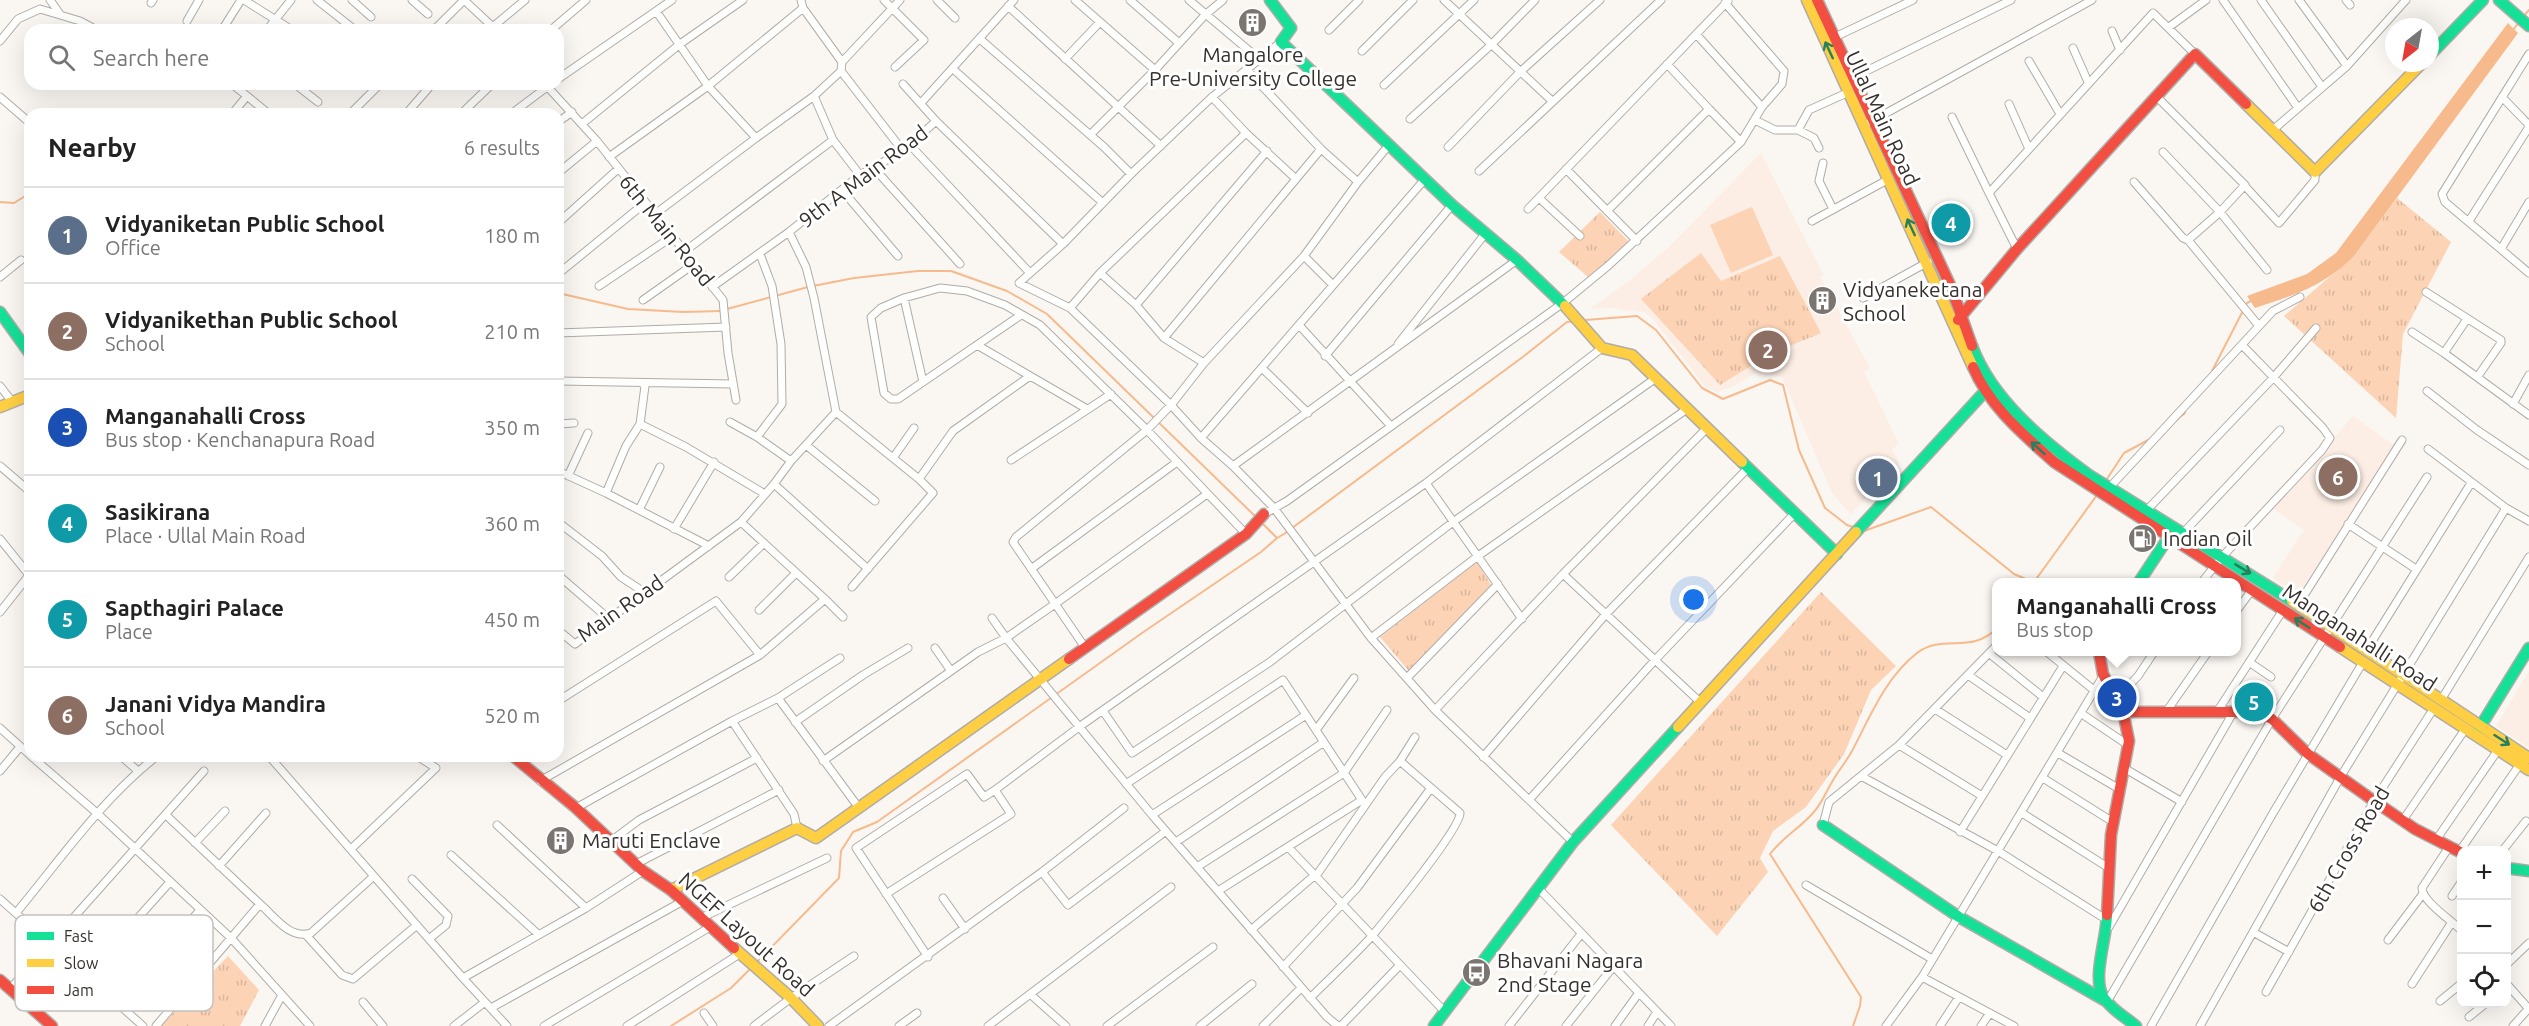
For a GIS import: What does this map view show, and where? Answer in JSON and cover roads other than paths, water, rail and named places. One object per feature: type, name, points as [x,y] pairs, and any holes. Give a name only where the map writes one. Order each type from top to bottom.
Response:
[{"type":"street","points":[[50,0],[60,14]]},
{"type":"street","points":[[187,21],[199,0]]},
{"type":"street","points":[[272,24],[291,0]]},
{"type":"street","points":[[317,0],[347,24]]},
{"type":"street","points":[[352,0],[371,16]]},
{"type":"street","points":[[412,0],[428,14]]},
{"type":"street","points":[[440,24],[464,0],[487,24]]},
{"type":"street","points":[[498,24],[525,0]]},
{"type":"street","points":[[558,24],[586,0]]},
{"type":"street","points":[[564,75],[672,0]]},
{"type":"street","points":[[583,123],[680,44],[743,0]]},
{"type":"street","points":[[884,0],[924,40],[895,67]]},
{"type":"street","points":[[656,214],[814,96],[841,71],[842,62],[900,0]]},
{"type":"street","points":[[937,0],[955,18]]},
{"type":"street","points":[[921,103],[1014,0]]},
{"type":"street","points":[[1075,0],[1155,70]]},
{"type":"street","points":[[1130,0],[1179,43]]},
{"type":"street","points":[[1189,0],[1259,59]]},
{"type":"street","points":[[1090,135],[1155,70],[1205,15],[1223,0]]},
{"type":"street","points":[[1270,0],[1291,28],[1281,42],[1212,97],[1131,174],[1063,244],[1019,283],[1070,309],[1201,438],[1233,466],[1269,511],[1315,560],[1371,638],[1435,710],[1573,842]]},
{"type":"street","points":[[1329,30],[1359,0]]},
{"type":"street","points":[[1362,51],[1413,0]]},
{"type":"street","points":[[1444,0],[1552,101]]},
{"type":"street","points":[[1384,85],[1474,0]]},
{"type":"street","points":[[1410,119],[1491,45],[1535,0]]},
{"type":"street","points":[[1448,147],[1520,72],[1600,0]]},
{"type":"street","points":[[1479,171],[1661,0]]},
{"type":"street","name":"Ullal Main Road","points":[[1807,0],[1849,92],[1869,122],[1951,286],[1959,319]]},
{"type":"street","name":"Ullal Main Road","points":[[1817,0],[1854,77],[1890,179],[1928,262],[1959,319],[1988,387],[2087,479],[2107,491]]},
{"type":"street","points":[[1835,37],[1913,0]]},
{"type":"street","points":[[1854,77],[2011,0]]},
{"type":"street","points":[[1869,122],[2092,0]]},
{"type":"street","points":[[2169,27],[2206,0]]},
{"type":"street","points":[[2223,0],[2298,108]]},
{"type":"street","points":[[2260,0],[2322,87]]},
{"type":"street","points":[[2299,0],[2347,66]]},
{"type":"street","points":[[2274,129],[2347,66],[2406,0]]},
{"type":"street","points":[[2439,46],[2483,0]]},
{"type":"street","points":[[2499,0],[2529,26]]},
{"type":"street","points":[[227,24],[248,1],[284,24]]},
{"type":"street","points":[[797,828],[816,838],[1040,681],[1084,646],[1246,534],[1269,511],[1563,303],[1637,241],[1741,142],[1762,107],[1782,84],[1784,71],[1727,2],[1528,209]]},
{"type":"street","points":[[609,157],[708,86],[802,4],[842,62]]},
{"type":"street","points":[[1008,6],[1161,146]]},
{"type":"street","points":[[0,41],[18,19],[40,9],[60,14],[83,24]]},
{"type":"street","points":[[656,11],[708,86],[756,138]]},
{"type":"street","points":[[1989,193],[2153,13],[2274,129],[2315,172],[2315,180],[2279,223],[2156,96]]},
{"type":"street","points":[[1065,59],[1100,22]]},
{"type":"street","points":[[2112,31],[2120,50]]},
{"type":"street","points":[[1696,34],[1762,107]]},
{"type":"street","points":[[980,39],[1131,174]]},
{"type":"street","points":[[1281,42],[1452,206],[1517,260],[1563,303],[1602,348],[1632,356],[1837,554]]},
{"type":"street","points":[[2073,48],[2088,82]]},
{"type":"street","points":[[1959,319],[2017,249],[2195,54]]},
{"type":"street","points":[[2529,54],[2442,191],[2445,202],[2529,273]]},
{"type":"street","points":[[2029,62],[2061,114]]},
{"type":"street","points":[[1667,64],[1741,142]]},
{"type":"street","points":[[953,69],[1103,203]]},
{"type":"street","points":[[1247,70],[1321,149],[1358,182]]},
{"type":"street","points":[[841,71],[903,151]]},
{"type":"street","points":[[2315,172],[2413,72]]},
{"type":"street","points":[[903,84],[936,120],[1063,244]]},
{"type":"street","points":[[240,90],[262,108]]},
{"type":"street","points":[[303,90],[318,102]]},
{"type":"street","points":[[356,108],[374,90]]},
{"type":"street","points":[[411,108],[427,90]]},
{"type":"street","points":[[467,108],[486,90]]},
{"type":"street","points":[[519,108],[542,90]]},
{"type":"street","name":"6th Main Road","points":[[552,90],[583,123],[723,300],[736,400]]},
{"type":"street","points":[[1798,130],[1809,110],[1849,92]]},
{"type":"street","points":[[237,108],[247,96]]},
{"type":"street","points":[[814,96],[833,140],[860,175]]},
{"type":"street","points":[[1212,97],[1246,133],[1295,178]]},
{"type":"street","points":[[2469,221],[2529,126],[2502,97]]},
{"type":"street","points":[[0,98],[24,118]]},
{"type":"street","points":[[2009,104],[2030,148]]},
{"type":"street","points":[[1607,210],[1709,109]]},
{"type":"street","points":[[564,118],[572,112]]},
{"type":"street","points":[[1952,117],[2017,249]]},
{"type":"street","name":"9th A Main Road","points":[[712,286],[760,254],[860,175],[903,151],[936,120]]},
{"type":"street","points":[[1755,120],[1775,130],[1798,130],[1814,138],[1819,148]]},
{"type":"street","points":[[1070,309],[1100,273],[1246,133]]},
{"type":"street","points":[[685,251],[833,140]]},
{"type":"street","points":[[564,168],[597,141]]},
{"type":"street","points":[[910,145],[1030,273]]},
{"type":"street","points":[[1084,646],[1013,542],[1016,537],[1149,428],[1204,363],[1304,256],[1358,182],[1389,145]]},
{"type":"street","points":[[1164,338],[1321,149]]},
{"type":"street","points":[[1136,305],[1267,151]]},
{"type":"street","points":[[2163,152],[2220,212],[2267,270]]},
{"type":"street","points":[[1822,163],[1819,181],[1833,209]]},
{"type":"street","points":[[873,167],[960,264]]},
{"type":"street","points":[[564,218],[618,169]]},
{"type":"street","points":[[1566,169],[1637,241]]},
{"type":"street","points":[[1201,438],[1425,178]]},
{"type":"street","points":[[1812,221],[1890,179]]},
{"type":"street","points":[[2134,182],[2183,238],[2188,240],[2259,326]]},
{"type":"street","points":[[2188,240],[2244,189],[2244,185]]},
{"type":"street","points":[[842,190],[898,256]]},
{"type":"street","points":[[1539,198],[1580,236]]},
{"type":"street","points":[[2501,249],[2529,202]]},
{"type":"street","points":[[564,269],[645,203]]},
{"type":"street","points":[[1325,356],[1452,206]]},
{"type":"street","points":[[789,232],[806,267],[811,286],[836,412],[933,493],[852,586]]},
{"type":"street","points":[[1393,351],[1485,234]]},
{"type":"street","points":[[599,286],[673,236]]},
{"type":"street","points":[[757,437],[782,404],[781,344],[772,286],[760,254]]},
{"type":"street","points":[[1304,256],[1333,285]]},
{"type":"street","points":[[0,278],[21,260]]},
{"type":"street","points":[[1233,466],[1351,383],[1517,260]]},
{"type":"street","points":[[1863,298],[1928,262]]},
{"type":"street","points":[[643,300],[694,264]]},
{"type":"street","points":[[1100,273],[1136,305],[1164,338],[1204,363]]},
{"type":"street","points":[[1021,315],[898,399],[891,399],[884,393],[871,317],[881,308],[904,298],[940,288],[967,291],[1005,305],[1040,325],[1149,428],[1246,534]]},
{"type":"street","points":[[2426,292],[2500,340],[2501,343],[2478,376]]},
{"type":"street","points":[[2107,491],[2273,311],[2300,297]]},
{"type":"street","points":[[904,298],[923,382]]},
{"type":"street","points":[[0,312],[24,346]]},
{"type":"street","points":[[2444,352],[2467,319]]},
{"type":"street","points":[[1299,326],[1390,425]]},
{"type":"street","points":[[564,333],[726,327]]},
{"type":"street","points":[[2148,510],[2273,378],[2316,328]]},
{"type":"street","points":[[2412,332],[2478,376],[2529,415]]},
{"type":"street","points":[[977,345],[1087,410]]},
{"type":"street","points":[[2205,578],[2322,450],[2330,438],[2242,345]]},
{"type":"street","points":[[928,957],[856,848],[967,774],[984,797],[995,790],[1102,711],[1426,483],[1602,348]]},
{"type":"street","points":[[1262,368],[1308,413]]},
{"type":"street","points":[[2513,404],[2529,375]]},
{"type":"street","points":[[919,479],[953,431],[1030,376]]},
{"type":"street","points":[[1102,711],[1132,753],[1270,662],[1453,522],[1656,378]]},
{"type":"street","points":[[564,381],[733,384]]},
{"type":"street","points":[[606,493],[626,446],[640,424],[645,386],[642,383]]},
{"type":"street","points":[[0,386],[13,403]]},
{"type":"street","points":[[1434,1026],[1573,842],[1867,523],[1988,387]]},
{"type":"street","points":[[2427,391],[2477,430],[2529,465]]},
{"type":"street","points":[[1011,460],[1111,394]]},
{"type":"street","points":[[0,407],[24,398]]},
{"type":"street","points":[[1371,638],[1478,556],[1688,409]]},
{"type":"street","points":[[564,474],[709,546],[741,522],[791,461],[836,412]]},
{"type":"street","points":[[730,422],[757,437],[791,461]]},
{"type":"street","points":[[564,424],[574,423]]},
{"type":"street","points":[[640,424],[714,462],[765,494]]},
{"type":"street","points":[[892,458],[914,428]]},
{"type":"street","points":[[1435,710],[1563,574],[1707,428]]},
{"type":"street","points":[[2142,578],[2176,532],[2280,430]]},
{"type":"street","points":[[568,476],[588,433]]},
{"type":"street","points":[[2298,605],[2402,440]]},
{"type":"street","points":[[806,445],[875,501]]},
{"type":"street","points":[[2428,449],[2506,508],[2529,521]]},
{"type":"street","points":[[674,529],[714,462]]},
{"type":"street","points":[[1031,569],[1178,462]]},
{"type":"street","points":[[0,466],[24,486]]},
{"type":"street","points":[[639,510],[660,467]]},
{"type":"street","points":[[1483,757],[1606,614],[1748,468]]},
{"type":"street","points":[[2107,1002],[2272,719],[2427,477]]},
{"type":"street","points":[[1426,483],[1522,619]]},
{"type":"street","points":[[2366,651],[2471,483]]},
{"type":"street","points":[[774,484],[868,568]]},
{"type":"street","points":[[2107,491],[2148,510],[2176,532]]},
{"type":"street","points":[[2107,491],[2176,532]]},
{"type":"street","points":[[823,761],[978,652],[1005,638],[1055,604],[1207,494]]},
{"type":"street","points":[[2200,1026],[2341,776],[2506,508]]},
{"type":"street","points":[[1529,800],[1655,660],[1795,513]]},
{"type":"street","points":[[741,522],[843,617]]},
{"type":"street","points":[[2348,524],[2416,569]]},
{"type":"street","points":[[564,527],[602,556],[621,577],[644,592]]},
{"type":"street","name":"Manganahalli Road","points":[[2176,532],[2219,561],[2298,605],[2366,651],[2400,680]]},
{"type":"street","points":[[0,539],[24,567]]},
{"type":"street","points":[[729,577],[764,543]]},
{"type":"street","name":"Main Road","points":[[564,635],[575,644],[709,546]]},
{"type":"street","name":"6th Cross Road","points":[[2266,992],[2374,801],[2529,557]]},
{"type":"street","name":"Manganahalli Road","points":[[2219,561],[2238,578]]},
{"type":"street","points":[[759,610],[796,573]]},
{"type":"street","points":[[1563,574],[1700,702]]},
{"type":"street","points":[[564,580],[609,619]]},
{"type":"street","name":"Manganahalli Road","points":[[2241,580],[2324,637],[2363,662],[2400,680],[2526,764]]},
{"type":"street","points":[[0,612],[24,582]]},
{"type":"street","points":[[1407,678],[1498,584]]},
{"type":"street","points":[[2241,605],[2252,590]]},
{"type":"street","points":[[540,781],[760,655],[825,599]]},
{"type":"street","points":[[564,697],[716,601],[760,655]]},
{"type":"street","points":[[2217,711],[2283,610]]},
{"type":"street","points":[[992,618],[1005,638],[1152,816],[1301,988],[1340,1026],[1400,965]]},
{"type":"street","points":[[795,722],[863,675],[908,648]]},
{"type":"street","points":[[935,648],[951,671]]},
{"type":"street","points":[[2403,820],[2474,730],[2529,648]]},
{"type":"street","points":[[1992,651],[1899,745],[1828,802],[1823,825],[1959,917],[2149,1026],[2363,662]]},
{"type":"street","points":[[1992,656],[2043,697]]},
{"type":"street","points":[[2052,656],[2095,691]]},
{"type":"street","points":[[2099,656],[2098,662],[2103,676],[2124,712],[2128,746],[2113,822],[2107,924],[2100,972],[2102,995],[2107,1002],[2136,1026]]},
{"type":"street","points":[[2117,698],[2138,676],[2151,656]]},
{"type":"street","points":[[2166,712],[2205,656]]},
{"type":"street","points":[[576,808],[778,698],[840,658]]},
{"type":"street","points":[[2249,662],[2271,677]]},
{"type":"street","points":[[1960,832],[2063,666]]},
{"type":"street","points":[[1968,675],[2030,718]]},
{"type":"street","points":[[1886,1026],[1922,977],[2103,676]]},
{"type":"street","points":[[1316,730],[1354,678]]},
{"type":"street","points":[[1126,784],[1283,680],[1362,800],[1218,891]]},
{"type":"street","points":[[778,698],[859,808]]},
{"type":"street","points":[[1935,709],[2007,755]]},
{"type":"street","points":[[1197,867],[1344,773],[1387,710]]},
{"type":"street","points":[[2107,924],[2182,802],[2234,711]]},
{"type":"street","points":[[2124,712],[2259,712],[2272,719],[2308,754],[2374,801],[2457,851]]},
{"type":"street","points":[[2082,714],[2128,746]]},
{"type":"street","points":[[1152,816],[1306,715]]},
{"type":"street","points":[[732,721],[794,814],[797,828]]},
{"type":"street","points":[[0,728],[24,751]]},
{"type":"street","name":"Manganahalli Road","points":[[2474,730],[2498,750],[2526,764]]},
{"type":"street","points":[[1251,930],[1316,875],[1415,738]]},
{"type":"street","points":[[1176,842],[1324,741]]},
{"type":"street","points":[[1899,745],[1982,796]]},
{"type":"street","points":[[0,771],[20,747]]},
{"type":"street","points":[[2436,840],[2498,750]]},
{"type":"street","points":[[2058,753],[2121,790]]},
{"type":"street","points":[[611,841],[639,820],[757,758]]},
{"type":"street","points":[[1310,998],[1372,935],[1448,838],[1460,818],[1455,806],[1400,761]]},
{"type":"street","points":[[37,762],[98,814],[206,915]]},
{"type":"street","points":[[128,762],[138,771]]},
{"type":"street","points":[[16,913],[98,814],[149,762]]},
{"type":"street","points":[[274,762],[507,1026]]},
{"type":"street","points":[[351,849],[436,768],[427,762]]},
{"type":"street","name":"NGEF Layout Road","points":[[519,762],[576,808],[639,868],[684,901],[710,927],[791,998],[818,1026]]},
{"type":"street","points":[[2465,846],[2526,764]]},
{"type":"street","points":[[2124,768],[2182,802]]},
{"type":"street","points":[[77,915],[204,771]]},
{"type":"street","points":[[1861,776],[1998,851],[2107,924]]},
{"type":"street","points":[[2043,777],[2113,822]]},
{"type":"street","points":[[1283,967],[1357,888],[1431,788]]},
{"type":"street","points":[[463,978],[586,908],[639,868],[779,790]]},
{"type":"street","points":[[886,894],[1011,814],[995,790]]},
{"type":"street","points":[[829,1026],[928,957],[1124,808]]},
{"type":"street","points":[[195,843],[225,811]]},
{"type":"street","points":[[219,866],[266,813]]},
{"type":"street","points":[[2022,813],[2109,868]]},
{"type":"street","points":[[166,815],[290,932],[306,935],[311,933],[374,876]]},
{"type":"street","points":[[2506,846],[2526,820]]},
{"type":"street","points":[[497,825],[586,908]]},
{"type":"street","points":[[671,890],[797,828]]},
{"type":"street","points":[[1042,872],[1068,905],[1166,831]]},
{"type":"street","points":[[1288,847],[1445,1012]]},
{"type":"street","points":[[2449,847],[2422,888],[2422,895],[2427,902],[2457,926]]},
{"type":"street","points":[[451,855],[538,934]]},
{"type":"street","points":[[701,918],[827,858]]},
{"type":"street","points":[[2511,869],[2529,872]]},
{"type":"street","points":[[412,879],[448,916],[446,925],[429,939]]},
{"type":"street","points":[[141,915],[170,882]]},
{"type":"street","points":[[1806,885],[1932,959]]},
{"type":"street","points":[[988,1026],[1171,887]]},
{"type":"street","points":[[1539,889],[1671,1026]]},
{"type":"street","points":[[2452,897],[2457,889]]},
{"type":"street","points":[[2388,940],[2422,895]]},
{"type":"street","points":[[944,898],[965,929]]},
{"type":"street","points":[[0,899],[18,915]]},
{"type":"street","points":[[454,1026],[488,1005],[684,901]]},
{"type":"street","points":[[213,959],[260,904]]},
{"type":"street","points":[[197,915],[201,910]]},
{"type":"street","points":[[213,921],[282,994],[307,1025]]},
{"type":"street","points":[[2412,984],[2452,922]]},
{"type":"street","points":[[306,935],[342,975],[353,979],[417,925]]},
{"type":"street","points":[[544,1026],[710,927]]},
{"type":"street","points":[[2253,932],[2289,952]]},
{"type":"street","points":[[1509,1026],[1581,934]]},
{"type":"street","points":[[2511,960],[2529,944]]},
{"type":"street","points":[[1107,1026],[1213,947]]},
{"type":"street","points":[[627,1026],[741,953]]},
{"type":"street","points":[[754,1026],[854,956]]},
{"type":"street","points":[[1566,1026],[1613,967]]},
{"type":"street","points":[[1922,977],[2013,1026]]},
{"type":"street","points":[[0,981],[15,994]]},
{"type":"street","points":[[10,989],[15,984]]},
{"type":"street","points":[[1200,1026],[1252,984]]},
{"type":"street","points":[[2440,1001],[2457,987]]},
{"type":"street","points":[[1263,1026],[1301,988]]},
{"type":"street","points":[[2511,988],[2528,1006],[2513,1026]]},
{"type":"street","points":[[266,1026],[282,994]]},
{"type":"street","points":[[1030,994],[1066,1026]]},
{"type":"street","points":[[1615,1026],[1638,994]]},
{"type":"street","points":[[1940,1026],[1959,996]]},
{"type":"street","points":[[363,1002],[383,1026]]},
{"type":"street","points":[[2469,1017],[2480,1008]]},
{"type":"street","points":[[34,1011],[51,1026]]},
{"type":"street","points":[[126,1011],[143,1026]]},
{"type":"street","points":[[156,1026],[169,1011]]},
{"type":"street","points":[[1648,1026],[1657,1012]]},
{"type":"street","points":[[704,1013],[713,1026]]},
{"type":"street","points":[[899,1026],[917,1013]]},
{"type":"street","points":[[1981,1026],[1990,1013]]},
{"type":"waterway","points":[[2523,17],[2529,10]]},
{"type":"waterway","points":[[2512,31],[2520,21]]},
{"type":"waterway","points":[[0,202],[14,203],[24,197]]},
{"type":"waterway","points":[[813,286],[854,278],[918,271],[951,271],[1007,291],[1047,314],[1257,518]]},
{"type":"waterway","points":[[727,309],[808,287]]},
{"type":"waterway","points":[[564,294],[628,309],[683,312],[721,311]]},
{"type":"waterway","points":[[2212,371],[2247,303],[2251,301]]},
{"type":"waterway","points":[[1585,320],[1637,316],[1656,330],[1702,388],[1723,399],[1770,380],[1783,385],[1799,450],[1825,508],[1847,525],[1856,528]]},
{"type":"waterway","points":[[1261,522],[1277,538],[1284,534],[1567,322],[1576,321]]},
{"type":"waterway","points":[[2173,423],[2185,413]]},
{"type":"waterway","points":[[2105,482],[2124,453],[2152,438]]},
{"type":"waterway","points":[[2037,578],[2097,495]]},
{"type":"waterway","points":[[1864,531],[1931,507],[2014,574],[2024,578]]},
{"type":"waterway","points":[[755,964],[839,878],[841,851],[853,832],[877,822],[1142,633],[1261,552],[1277,538]]},
{"type":"waterway","points":[[1853,1026],[1861,997],[1770,854],[1808,819],[1818,806],[1852,751],[1879,699],[1906,663],[1927,647],[1937,644],[1967,643],[1992,632]]},
{"type":"waterway","points":[[671,1026],[731,988],[751,968]]},
{"type":"place","name":"Mangalore Pre-University College","points":[[1253,23]]},
{"type":"place","name":"Sasikirana","points":[[1951,223]]},
{"type":"place","name":"Vidyaneketana School","points":[[1822,301]]},
{"type":"place","name":"Vidyanikethan Public School","points":[[1768,350]]},
{"type":"place","name":"Janani Vidya Mandira","points":[[2338,477]]},
{"type":"place","name":"Vidyaniketan Public School","points":[[1878,478]]},
{"type":"place","name":"Indian Oil","points":[[2142,538]]},
{"type":"place","name":"Manganahalli Cross","points":[[2117,698]]},
{"type":"place","name":"Sapthagiri Palace","points":[[2254,702]]},
{"type":"place","name":"Maruti Enclave","points":[[561,840]]},
{"type":"place","name":"Bhavani Nagara 2nd Stage","points":[[1476,972]]}]
